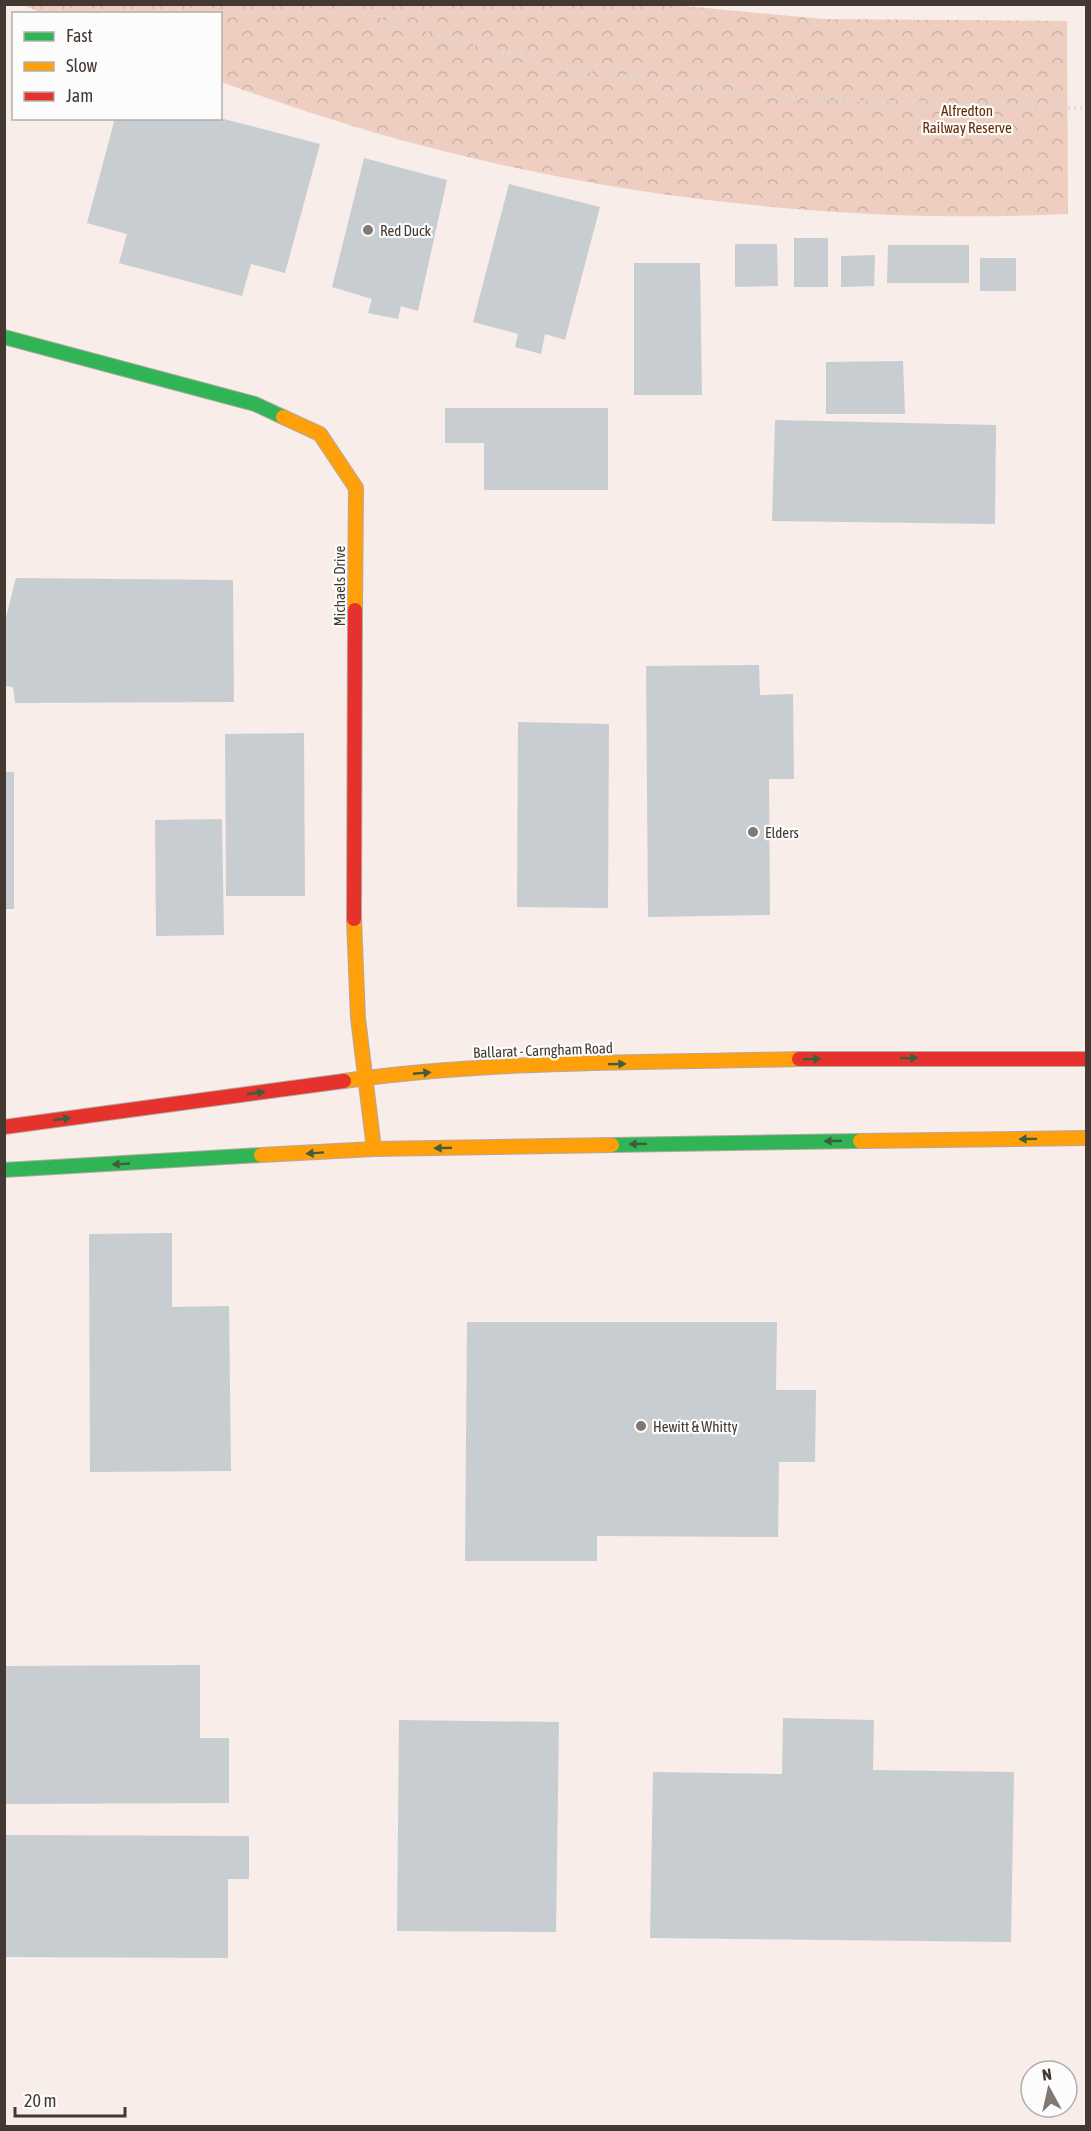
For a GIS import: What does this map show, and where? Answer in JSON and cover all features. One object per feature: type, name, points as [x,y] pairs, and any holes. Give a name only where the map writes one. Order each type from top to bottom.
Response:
[{"type":"main road","name":"Michaels Drive","points":[[4,337],[255,404],[320,434],[356,488],[354,960],[364,1078],[374,1149]]},
{"type":"main road","name":"Ballarat - Carngham Road","points":[[4,1126],[364,1078],[538,1066],[883,1058],[1086,1059]]},
{"type":"main road","points":[[4,1170],[374,1149],[1086,1138]]},
{"type":"path","points":[[328,4],[552,66],[774,97],[1086,108]]},
{"type":"green space","name":"Alfredton Railway Reserve","points":[[23,5],[674,5],[823,19],[1067,21],[1068,214],[894,215],[807,210],[631,189],[544,174],[376,133],[222,82],[222,12],[40,12]]},
{"type":"building","points":[[222,119],[320,144],[285,273],[251,264],[242,296],[119,263],[127,234],[87,223],[114,120]]},
{"type":"building","points":[[364,158],[447,180],[418,311],[401,306],[398,319],[368,313],[372,299],[332,287]]},
{"type":"building","points":[[509,184],[600,207],[565,340],[545,334],[541,354],[515,347],[518,334],[473,322]]},
{"type":"building","points":[[794,238],[828,238],[828,287],[794,287]]},
{"type":"building","points":[[735,244],[777,244],[778,286],[735,287]]},
{"type":"building","points":[[888,245],[969,245],[969,283],[887,283]]},
{"type":"building","points":[[875,255],[874,286],[841,287],[841,256]]},
{"type":"building","points":[[980,258],[1016,258],[1016,291],[980,291]]},
{"type":"building","points":[[634,263],[700,263],[702,395],[634,395]]},
{"type":"building","points":[[903,361],[905,414],[826,414],[826,362]]},
{"type":"building","points":[[445,408],[608,408],[608,490],[484,490],[484,443],[445,443]]},
{"type":"building","points":[[775,420],[996,425],[995,524],[772,521]]},
{"type":"building","points":[[16,578],[233,580],[234,702],[15,703],[13,687],[4,686],[4,625]]},
{"type":"building","points":[[759,665],[760,695],[793,694],[794,779],[769,779],[770,915],[648,917],[646,666]]},
{"type":"building","points":[[518,722],[609,724],[608,908],[517,907]]},
{"type":"building","points":[[304,733],[305,896],[226,896],[225,734]]},
{"type":"building","points":[[4,772],[14,772],[14,909],[4,909]]},
{"type":"building","points":[[222,819],[224,935],[156,936],[155,820]]},
{"type":"building","points":[[172,1233],[172,1307],[229,1306],[231,1471],[90,1472],[89,1234]]},
{"type":"building","name":"Hewitt & Whitty","points":[[467,1322],[777,1322],[776,1390],[816,1390],[815,1462],[779,1462],[778,1537],[597,1536],[597,1561],[465,1561]]},
{"type":"building","points":[[200,1665],[200,1738],[229,1738],[229,1803],[4,1804],[4,1666]]},
{"type":"building","points":[[783,1718],[874,1720],[873,1770],[1014,1772],[1011,1942],[650,1938],[653,1772],[782,1774]]},
{"type":"building","points":[[399,1720],[559,1722],[556,1932],[397,1931]]},
{"type":"building","points":[[4,1835],[249,1836],[249,1879],[228,1879],[228,1958],[4,1957]]},
{"type":"traffic: fast","points":[[4,337],[255,404],[283,417]]},
{"type":"traffic: fast","points":[[612,1145],[860,1141]]},
{"type":"traffic: fast","points":[[4,1170],[261,1155]]},
{"type":"traffic: slow","points":[[283,417],[320,434],[356,488],[355,610]]},
{"type":"traffic: slow","points":[[354,919],[358,1018],[374,1149]]},
{"type":"traffic: slow","points":[[344,1081],[400,1074],[514,1066],[799,1059]]},
{"type":"traffic: slow","points":[[860,1141],[1086,1138]]},
{"type":"traffic: slow","points":[[261,1155],[374,1149],[612,1145]]},
{"type":"traffic: jam","points":[[354,919],[355,610]]},
{"type":"traffic: jam","points":[[799,1059],[1086,1059]]},
{"type":"traffic: jam","points":[[4,1127],[344,1081]]},
{"type":"place","name":"Red Duck","points":[[368,230]]},
{"type":"place","name":"Elders","points":[[753,832]]},
{"type":"place","name":"Hewitt & Whitty","points":[[641,1426]]}]
